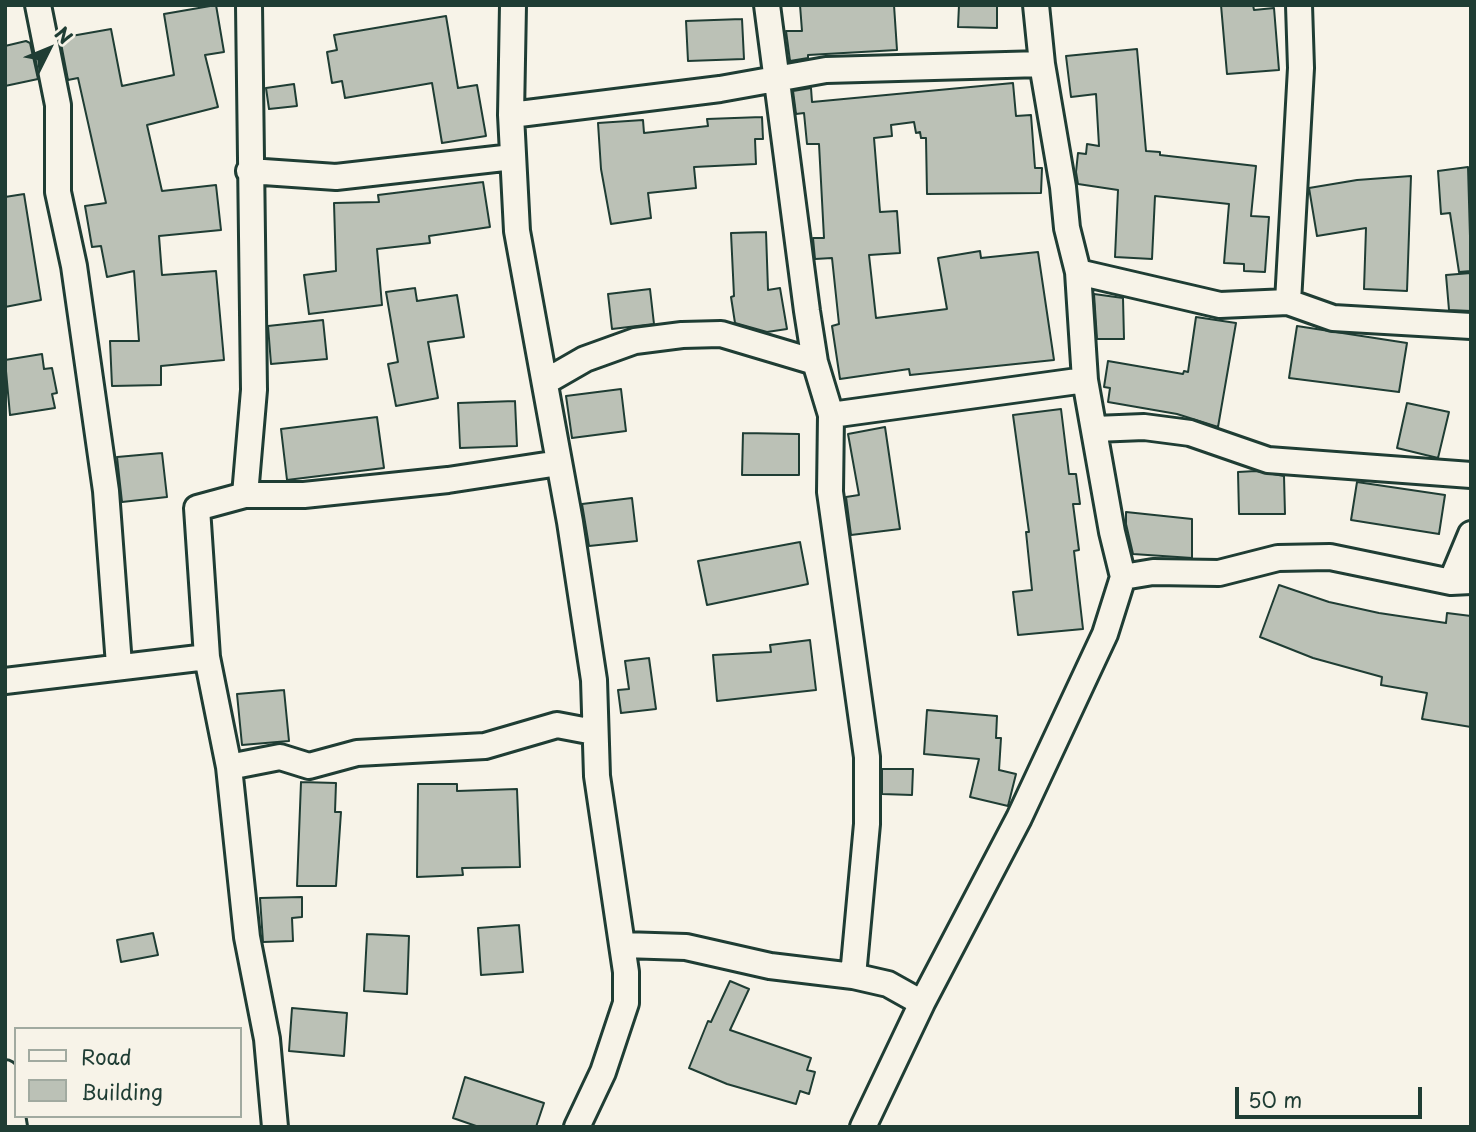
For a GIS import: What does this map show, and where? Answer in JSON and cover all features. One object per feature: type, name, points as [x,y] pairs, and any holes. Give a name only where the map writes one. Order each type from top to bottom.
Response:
[{"type":"street","points":[[38,5],[58,105],[58,192],[74,265],[106,491],[119,665]]},
{"type":"street","points":[[245,495],[254,390],[249,5]]},
{"type":"street","points":[[513,5],[511,115],[517,231],[559,463],[594,680],[597,776],[623,945],[626,1003],[603,1072],[577,1127]]},
{"type":"street","points":[[767,5],[815,362],[831,415],[830,492],[867,757],[867,824],[853,976]]},
{"type":"street","points":[[863,1127],[922,1003],[1019,818],[1105,634],[1123,577],[1112,532],[1086,380],[1078,272],[1067,228],[1063,187],[1042,64],[1036,5]]},
{"type":"street","points":[[1289,302],[1301,68],[1299,5]]},
{"type":"street","points":[[511,115],[720,89],[827,70],[1042,64]]},
{"type":"street","points":[[250,171],[336,177],[513,158]]},
{"type":"street","points":[[1078,272],[1220,305],[1289,302],[1333,318],[1471,326]]},
{"type":"street","points":[[545,382],[585,359],[635,341],[682,335],[721,334],[815,362]]},
{"type":"street","points":[[831,415],[1086,380]]},
{"type":"street","points":[[1095,429],[1144,427],[1190,433],[1268,460],[1471,475]]},
{"type":"street","points":[[275,1127],[267,1039],[247,937],[229,767],[207,657],[197,508],[245,495],[304,495],[448,480],[559,463]]},
{"type":"street","points":[[1123,577],[1153,572],[1219,573],[1278,558],[1330,557],[1461,582],[1471,534]]},
{"type":"street","points":[[5,681],[119,665],[207,657]]},
{"type":"street","points":[[229,767],[280,757],[309,766],[369,751],[485,746],[557,725],[594,732]]},
{"type":"street","points":[[623,945],[687,947],[770,966],[853,976],[888,984],[922,1003]]},
{"type":"street","points":[[5,1073],[14,1127]]},
{"type":"building","points":[[216,5],[224,52],[205,55],[218,107],[147,125],[162,191],[216,185],[221,230],[159,236],[162,275],[216,271],[224,360],[161,366],[161,385],[112,386],[110,341],[139,341],[134,271],[107,277],[101,246],[92,247],[85,206],[106,203],[78,78],[68,80],[60,38],[111,29],[122,86],[174,75],[164,14]]},
{"type":"building","points":[[800,5],[894,5],[897,50],[808,55],[808,58],[790,61],[786,31],[802,31]]},
{"type":"building","points":[[959,5],[997,5],[997,28],[958,27]]},
{"type":"building","points":[[1221,5],[1253,5],[1254,10],[1274,8],[1279,70],[1227,74]]},
{"type":"building","points":[[446,16],[458,88],[477,85],[486,136],[442,143],[432,83],[345,98],[342,81],[332,83],[327,52],[337,50],[334,35]]},
{"type":"building","points":[[742,19],[744,59],[688,61],[686,21]]},
{"type":"building","points":[[26,41],[30,43],[38,79],[5,86],[5,46]]},
{"type":"building","points":[[1137,49],[1146,151],[1256,166],[1251,216],[1269,217],[1265,272],[1244,271],[1244,264],[1224,263],[1229,204],[1155,196],[1152,259],[1115,257],[1118,190],[1078,184],[1076,172],[1078,153],[1086,154],[1087,144],[1099,146],[1096,94],[1071,97],[1066,56]]},
{"type":"building","points":[[1013,83],[1016,116],[1031,115],[1035,168],[1042,168],[1041,193],[927,194],[926,138],[921,138],[920,132],[916,133],[914,122],[891,125],[892,136],[874,138],[880,212],[897,211],[900,253],[869,255],[876,318],[947,309],[938,258],[980,251],[981,258],[1038,252],[1054,360],[910,375],[909,369],[840,379],[832,326],[839,324],[832,258],[815,259],[813,238],[824,238],[819,144],[807,144],[804,113],[796,114],[793,91],[811,88],[812,102]]},
{"type":"building","points":[[294,84],[297,106],[269,109],[266,88]]},
{"type":"building","points":[[762,117],[763,139],[755,139],[756,164],[694,167],[696,188],[648,193],[651,218],[611,224],[601,169],[598,123],[643,120],[644,133],[708,126],[707,119]]},
{"type":"building","points":[[1468,167],[1471,271],[1459,272],[1450,213],[1441,214],[1438,171]]},
{"type":"building","points":[[1411,176],[1407,291],[1364,289],[1366,228],[1317,236],[1309,188],[1357,180]]},
{"type":"building","points":[[483,182],[490,227],[429,236],[430,243],[377,249],[382,305],[309,314],[304,275],[336,271],[334,203],[379,202],[378,195]]},
{"type":"building","points":[[24,194],[41,300],[5,307],[5,197]]},
{"type":"building","points":[[766,232],[768,290],[780,288],[787,329],[767,332],[735,323],[731,297],[734,296],[731,233]]},
{"type":"building","points":[[1471,273],[1471,311],[1449,310],[1446,275]]},
{"type":"building","points":[[415,288],[417,301],[457,295],[464,337],[428,342],[438,398],[396,406],[388,364],[398,362],[386,292]]},
{"type":"building","points":[[650,289],[654,324],[612,329],[608,294]]},
{"type":"building","points":[[1094,294],[1123,298],[1124,339],[1097,339]]},
{"type":"building","points":[[1196,317],[1236,323],[1218,427],[1177,414],[1108,402],[1110,388],[1104,387],[1108,361],[1183,374],[1184,371],[1188,372]]},
{"type":"building","points":[[323,320],[327,359],[271,364],[268,326]]},
{"type":"building","points":[[1297,326],[1407,343],[1399,392],[1289,378]]},
{"type":"building","points":[[42,354],[44,369],[52,368],[57,393],[52,394],[55,408],[10,415],[5,360]]},
{"type":"building","points":[[621,389],[626,431],[572,438],[566,396]]},
{"type":"building","points":[[515,401],[517,446],[460,448],[458,403]]},
{"type":"building","points":[[1407,403],[1449,412],[1438,458],[1397,448]]},
{"type":"building","points":[[1061,409],[1069,474],[1076,474],[1080,504],[1073,504],[1079,550],[1074,551],[1083,629],[1018,635],[1013,592],[1032,590],[1026,532],[1029,532],[1013,415]]},
{"type":"building","points":[[377,417],[384,468],[287,480],[281,429]]},
{"type":"building","points":[[885,427],[900,529],[851,535],[846,497],[859,495],[848,434]]},
{"type":"building","points":[[743,433],[799,434],[799,475],[742,475]]},
{"type":"building","points":[[162,453],[167,497],[122,502],[117,457]]},
{"type":"building","points":[[1256,471],[1284,476],[1285,514],[1239,514],[1238,472]]},
{"type":"building","points":[[1357,482],[1445,495],[1439,534],[1351,520]]},
{"type":"building","points":[[632,498],[637,541],[589,546],[582,504]]},
{"type":"building","points":[[1126,512],[1192,519],[1192,558],[1133,554]]},
{"type":"building","points":[[800,542],[808,584],[707,605],[698,561]]},
{"type":"building","points":[[1279,585],[1329,602],[1379,613],[1446,623],[1447,613],[1471,616],[1471,727],[1422,719],[1427,693],[1381,685],[1382,677],[1313,658],[1260,637]]},
{"type":"building","points":[[810,640],[816,690],[717,701],[713,655],[771,652],[770,645]]},
{"type":"building","points":[[649,658],[656,709],[621,713],[618,690],[629,689],[625,661]]},
{"type":"building","points":[[284,690],[289,741],[242,745],[237,694]]},
{"type":"building","points":[[927,710],[997,716],[996,738],[1001,738],[999,770],[1016,774],[1008,806],[970,797],[979,759],[924,754]]},
{"type":"building","points":[[882,769],[913,769],[912,795],[882,794]]},
{"type":"building","points":[[301,782],[336,783],[335,812],[341,812],[336,886],[297,886]]},
{"type":"building","points":[[418,784],[457,784],[457,791],[517,789],[520,867],[462,868],[463,875],[417,877]]},
{"type":"building","points":[[302,897],[302,917],[292,918],[293,941],[263,942],[260,898]]},
{"type":"building","points":[[519,925],[523,972],[481,975],[478,928]]},
{"type":"building","points":[[153,933],[158,955],[121,962],[117,940]]},
{"type":"building","points":[[367,934],[409,936],[407,994],[364,991]]},
{"type":"building","points":[[730,981],[749,989],[730,1030],[811,1058],[807,1070],[815,1072],[809,1094],[800,1091],[796,1104],[727,1084],[689,1068],[708,1021],[711,1022]]},
{"type":"building","points":[[292,1008],[347,1013],[344,1056],[289,1051]]},
{"type":"building","points":[[465,1077],[544,1103],[536,1127],[479,1127],[453,1118]]}]
